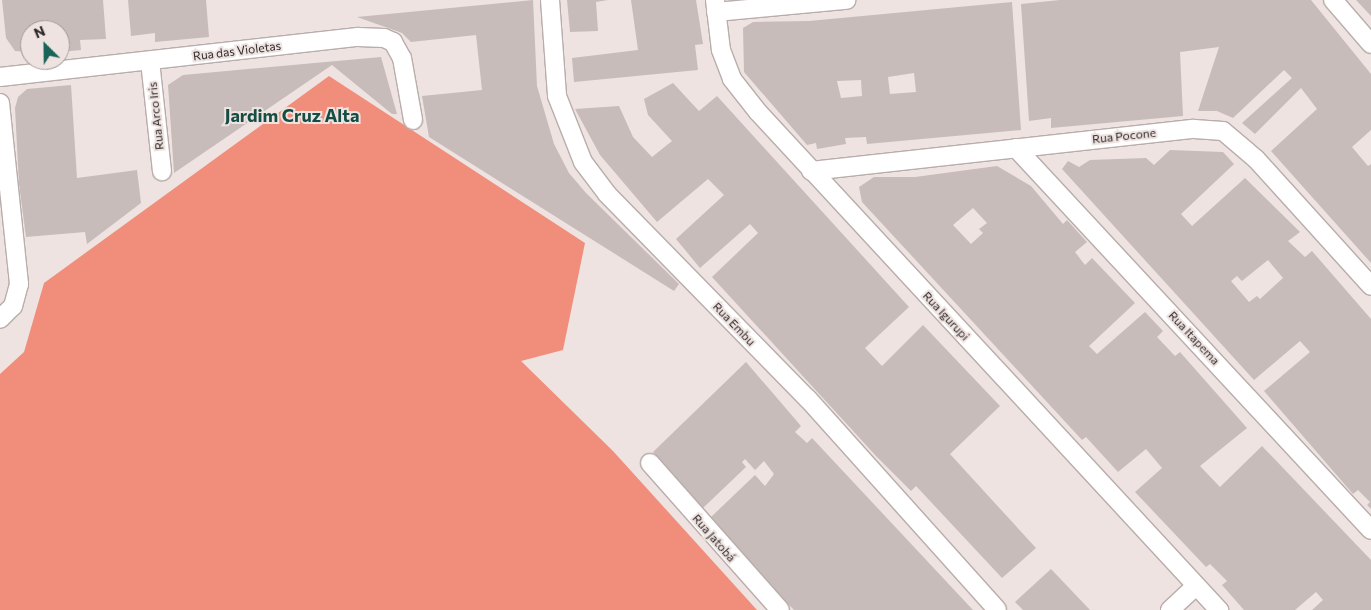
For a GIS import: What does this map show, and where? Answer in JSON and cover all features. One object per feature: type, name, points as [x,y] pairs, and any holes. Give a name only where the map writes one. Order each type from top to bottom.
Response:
[{"type":"street","name":"Rua Embu","points":[[550,0],[557,96],[583,162],[607,194],[808,399],[998,610]]},
{"type":"street","points":[[715,6],[846,0]]},
{"type":"street","points":[[1334,0],[1371,44]]},
{"type":"street","name":"Rua Igurupi","points":[[715,6],[722,50],[732,79],[811,171],[1219,610]]},
{"type":"street","name":"Rua das Violetas","points":[[0,77],[358,37],[384,38],[392,42],[402,58],[413,120]]},
{"type":"street","name":"Rua Arco Iris","points":[[150,61],[162,171]]},
{"type":"street","points":[[0,103],[19,284],[13,306],[0,319]]},
{"type":"street","name":"Rua Pocone","points":[[811,171],[1194,129],[1223,131],[1256,159],[1371,286]]},
{"type":"street","name":"Rua Itapema","points":[[1016,148],[1371,530]]},
{"type":"street","name":"Rua Jatobá","points":[[650,463],[780,610]]},
{"type":"street","points":[[1170,610],[1196,586]]},
{"type":"shaded area","points":[[329,76],[585,243],[563,350],[521,361],[613,451],[757,610],[0,610],[0,374],[24,352],[44,283]]},
{"type":"building","points":[[2,0],[103,0],[106,39],[80,40],[81,50],[70,51],[70,20],[20,20],[20,51],[15,51],[6,38]]},
{"type":"building","points":[[128,0],[206,0],[209,37],[155,42],[155,33],[131,36]]},
{"type":"building","points":[[533,0],[537,86],[554,144],[569,173],[586,193],[679,284],[674,291],[429,137],[422,96],[482,90],[476,35],[411,42],[402,33],[357,17]]},
{"type":"building","points":[[567,0],[608,0],[596,2],[598,31],[570,32]]},
{"type":"building","points":[[631,0],[696,0],[703,44],[695,45],[698,70],[574,82],[572,58],[638,50]]},
{"type":"building","points":[[1060,0],[1311,0],[1371,74],[1371,130],[1352,147],[1368,166],[1371,164],[1371,263],[1271,151],[1317,109],[1301,88],[1255,134],[1242,123],[1292,78],[1284,70],[1233,118],[1217,111],[1198,111],[1219,47],[1180,52],[1183,116],[1051,128],[1051,118],[1029,121],[1021,4]]},
{"type":"building","points":[[1356,0],[1371,0],[1371,16]]},
{"type":"building","points":[[1012,2],[1021,130],[867,144],[866,137],[845,138],[846,144],[817,149],[816,143],[807,145],[744,72],[743,28],[753,22],[809,21]],"holes":[[[914,73],[916,92],[890,94],[888,77]],[[861,80],[862,96],[841,98],[837,81]]]},
{"type":"building","points":[[381,57],[397,114],[392,114],[332,65],[174,173],[168,85],[183,75]]},
{"type":"building","points":[[673,83],[699,111],[717,96],[909,307],[865,348],[882,366],[923,325],[1000,406],[950,454],[1036,548],[1002,578],[916,486],[911,491],[876,456],[712,277],[758,233],[750,224],[700,268],[676,239],[724,195],[708,179],[657,222],[600,155],[575,109],[619,106],[633,137],[652,157],[672,141],[648,115],[644,99]]},
{"type":"building","points":[[71,85],[77,178],[137,170],[141,203],[87,244],[85,232],[26,237],[19,184],[15,108],[18,97],[27,89]]},
{"type":"building","points":[[1170,150],[1223,152],[1234,164],[1181,214],[1192,226],[1245,178],[1300,232],[1288,241],[1305,257],[1312,251],[1371,319],[1371,509],[1367,505],[1370,502],[1358,490],[1353,494],[1264,391],[1310,352],[1300,341],[1254,380],[1062,169],[1068,161],[1079,167],[1090,160],[1146,158],[1154,165]],"holes":[[[1268,260],[1283,278],[1260,299],[1257,296],[1249,302],[1231,281],[1237,276],[1242,281]]]},
{"type":"building","points":[[997,166],[1031,186],[1063,224],[1067,220],[1087,242],[1075,252],[1085,265],[1092,258],[1135,303],[1089,346],[1097,354],[1145,312],[1163,331],[1157,337],[1175,356],[1180,352],[1247,428],[1200,466],[1220,487],[1262,446],[1371,560],[1371,610],[1312,610],[1323,600],[1316,592],[1295,610],[1244,610],[1222,585],[1227,581],[1210,564],[1206,567],[1135,492],[1162,468],[1146,449],[1118,472],[1086,437],[1082,440],[862,202],[859,187],[874,177],[915,177]],"holes":[[[973,208],[987,223],[979,229],[983,233],[971,244],[953,225]]]},
{"type":"building","points":[[746,362],[801,426],[795,432],[807,443],[812,438],[973,610],[794,610],[760,575],[710,518],[755,475],[765,486],[774,474],[764,461],[755,470],[745,459],[742,462],[746,467],[703,508],[653,452]]},
{"type":"building","points":[[1051,569],[1090,610],[1023,610],[1015,602]]},
{"type":"district","name":"Jardim Cruz Alta","points":[[292,115]]}]
